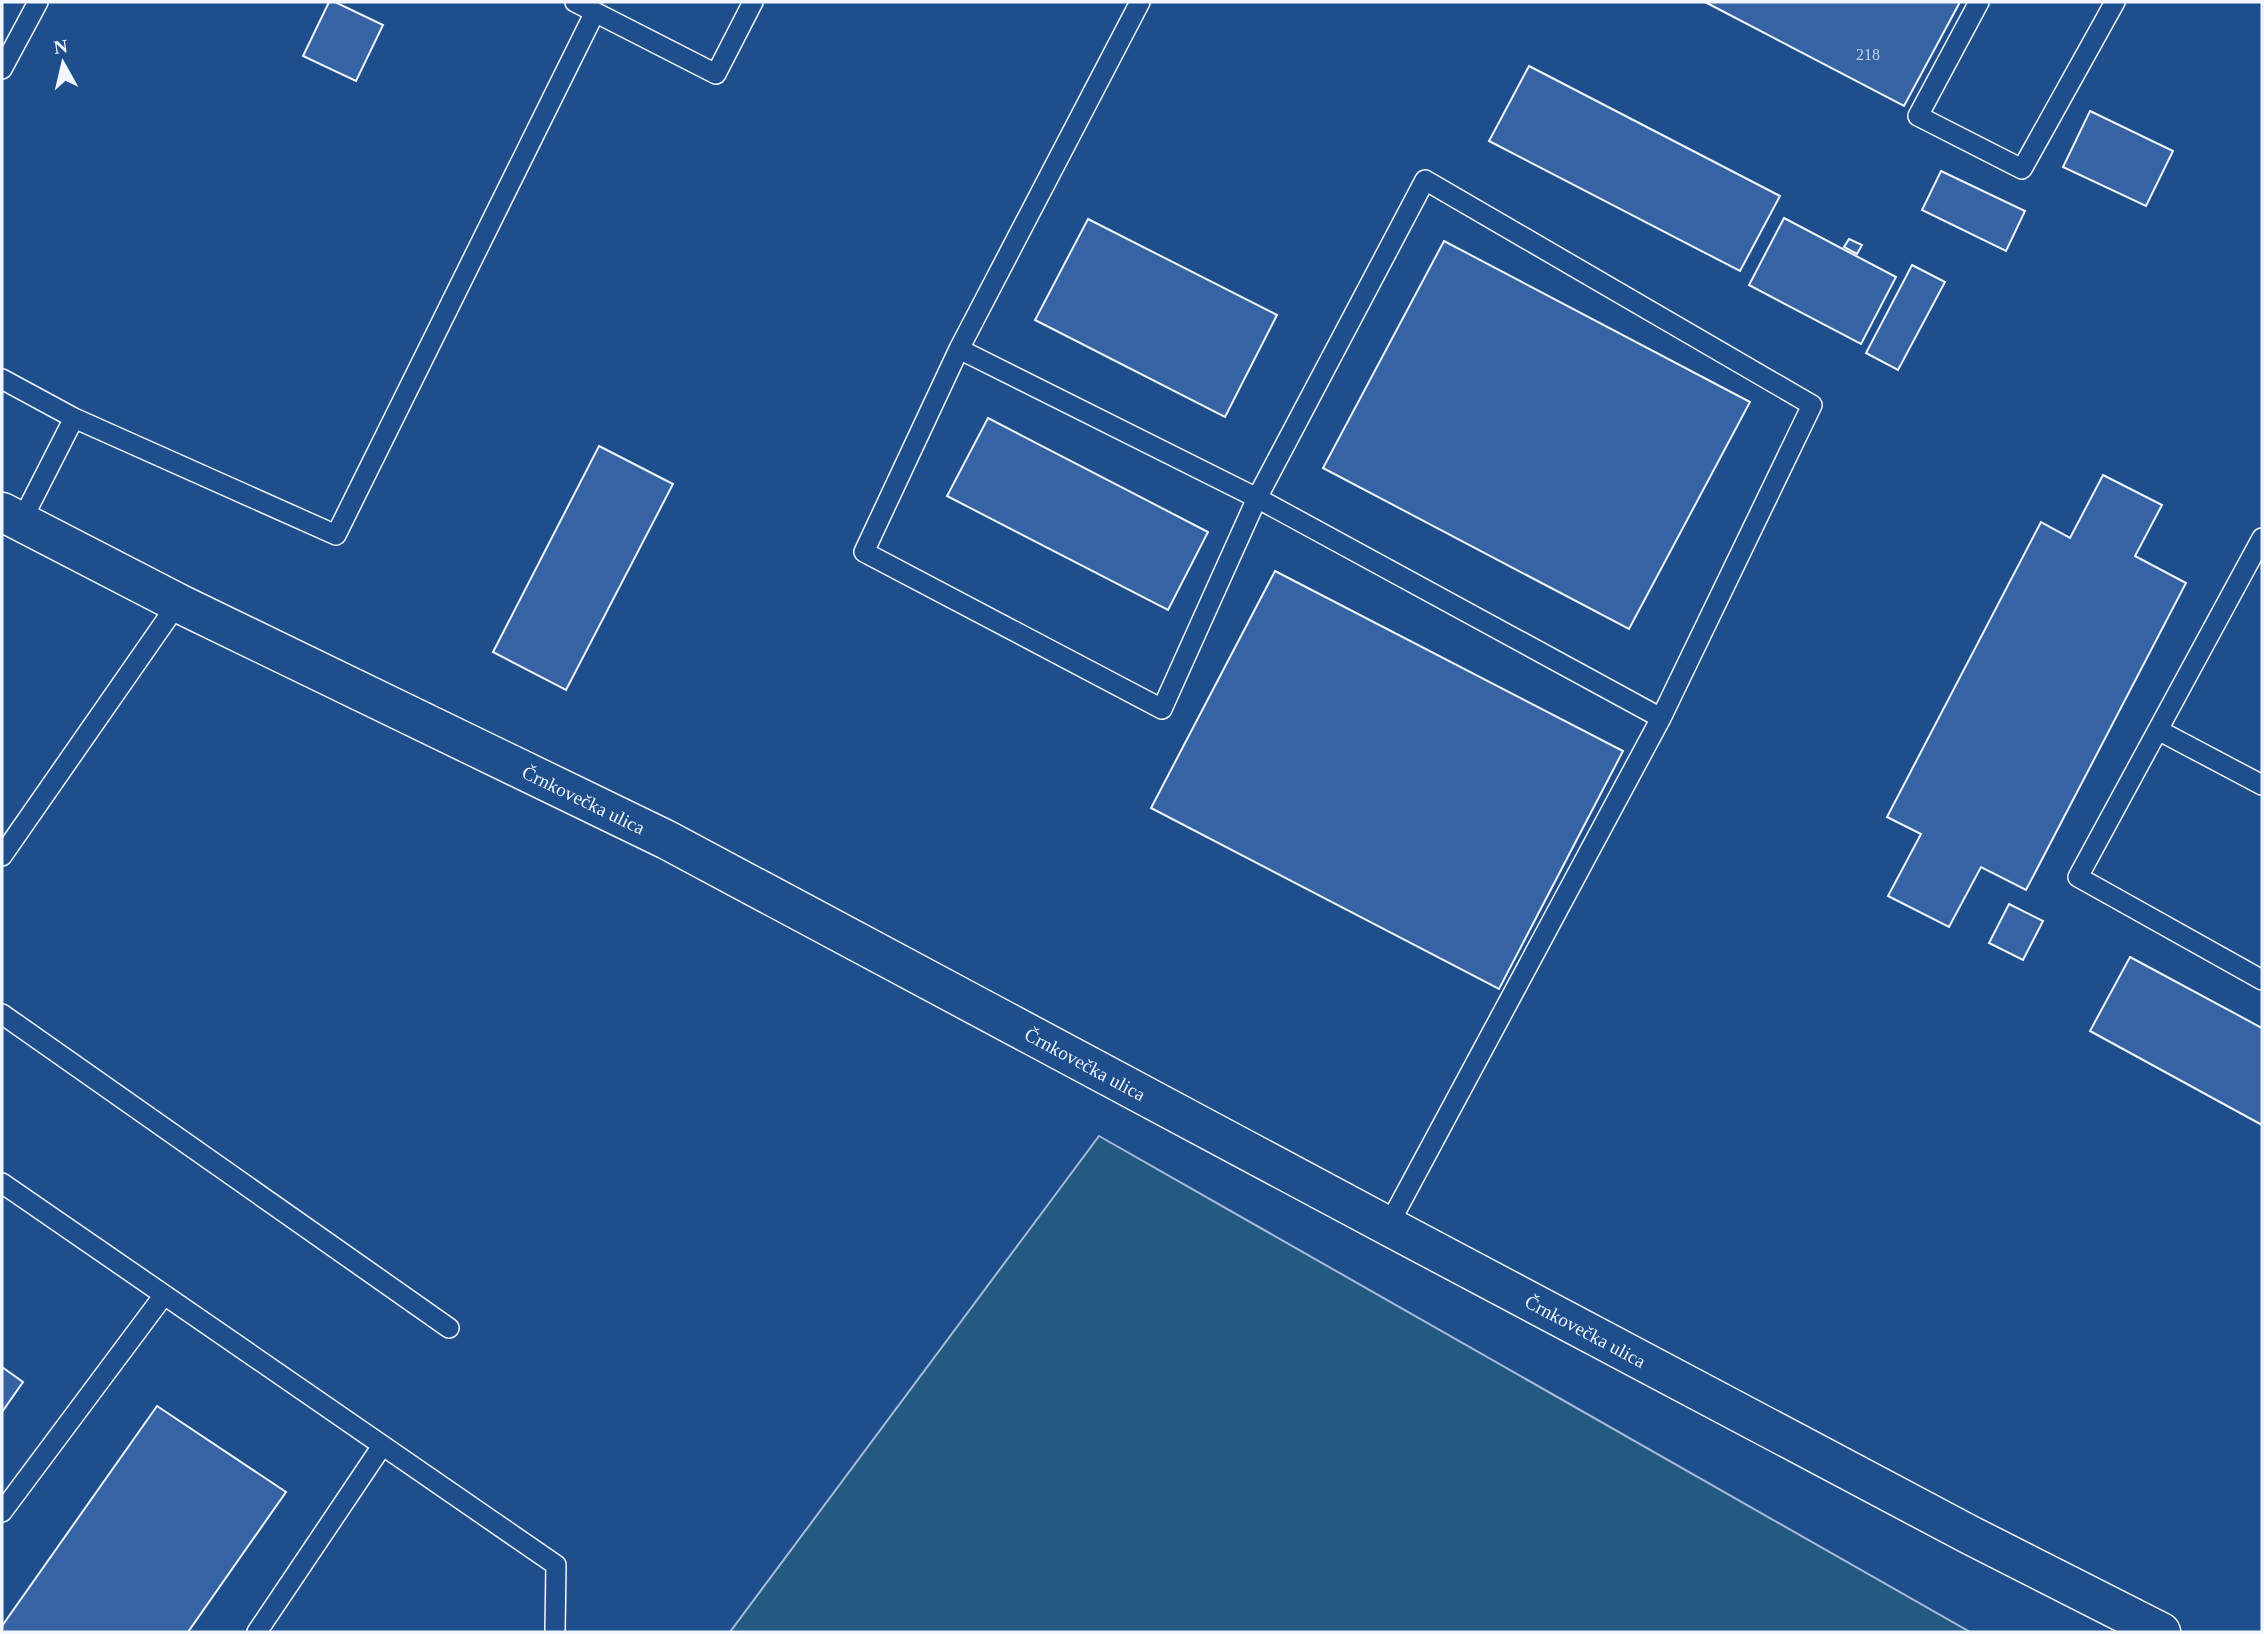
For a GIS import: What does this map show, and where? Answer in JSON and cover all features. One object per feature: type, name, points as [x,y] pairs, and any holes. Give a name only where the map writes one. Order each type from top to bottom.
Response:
[{"type":"street","name":"Črnkovečka ulica","points":[[11,517],[178,603],[667,840],[1388,1226],[1958,1528],[2161,1632]]},
{"type":"lane","points":[[2,69],[38,2]]},
{"type":"lane","points":[[575,2],[716,74],[753,2]]},
{"type":"lane","points":[[1140,2],[959,349],[864,552],[1162,709],[1257,498],[1425,180],[1812,405],[1661,719],[1388,1226]]},
{"type":"lane","points":[[1979,2],[1917,116],[2022,169],[2115,2]]},
{"type":"lane","points":[[2,379],[74,418],[336,535],[594,12]]},
{"type":"lane","points":[[959,349],[1257,498],[1661,719]]},
{"type":"lane","points":[[11,517],[74,418]]},
{"type":"lane","points":[[2262,538],[2078,877],[2262,980]]},
{"type":"lane","points":[[2,856],[8,834],[178,603]]},
{"type":"lane","points":[[2158,730],[2262,785]]},
{"type":"lane","points":[[2,1014],[449,1328]]},
{"type":"lane","points":[[2,1183],[555,1566],[555,1632]]},
{"type":"lane","points":[[2,1512],[164,1295]]},
{"type":"lane","points":[[257,1632],[382,1446]]},
{"type":"shaded area","points":[[1099,1136],[1970,1632],[730,1632]]},
{"type":"building","points":[[329,2],[335,2],[383,25],[356,81],[303,56]]},
{"type":"building","points":[[1705,2],[1960,2],[1904,106]]},
{"type":"building","points":[[1529,66],[1780,196],[1740,271],[1489,141]]},
{"type":"building","points":[[2090,111],[2173,151],[2146,206],[2063,167]]},
{"type":"building","points":[[1941,171],[2025,211],[2006,251],[1922,210]]},
{"type":"building","points":[[1784,218],[1896,277],[1861,344],[1749,285]]},
{"type":"building","points":[[1088,219],[1277,315],[1225,417],[1035,320]]},
{"type":"building","points":[[1849,239],[1862,245],[1857,254],[1844,247]]},
{"type":"building","points":[[1444,241],[1750,402],[1629,629],[1323,468]]},
{"type":"building","points":[[1912,265],[1945,282],[1898,370],[1866,353]]},
{"type":"building","points":[[988,418],[1208,532],[1168,610],[947,496]]},
{"type":"building","points":[[599,446],[673,484],[566,690],[493,652]]},
{"type":"building","points":[[2103,475],[2162,505],[2135,556],[2186,583],[2026,890],[1981,867],[1949,927],[1888,896],[1921,834],[1887,817],[2041,522],[2070,538]]},
{"type":"building","points":[[1275,571],[1623,751],[1499,989],[1151,808]]},
{"type":"building","points":[[2009,904],[2043,921],[2023,960],[1989,943]]},
{"type":"building","points":[[2130,957],[2262,1028],[2262,1125],[2090,1031]]},
{"type":"building","points":[[2,1367],[23,1382],[2,1412]]},
{"type":"building","points":[[157,1406],[286,1492],[188,1632],[2,1632],[2,1626]]}]
